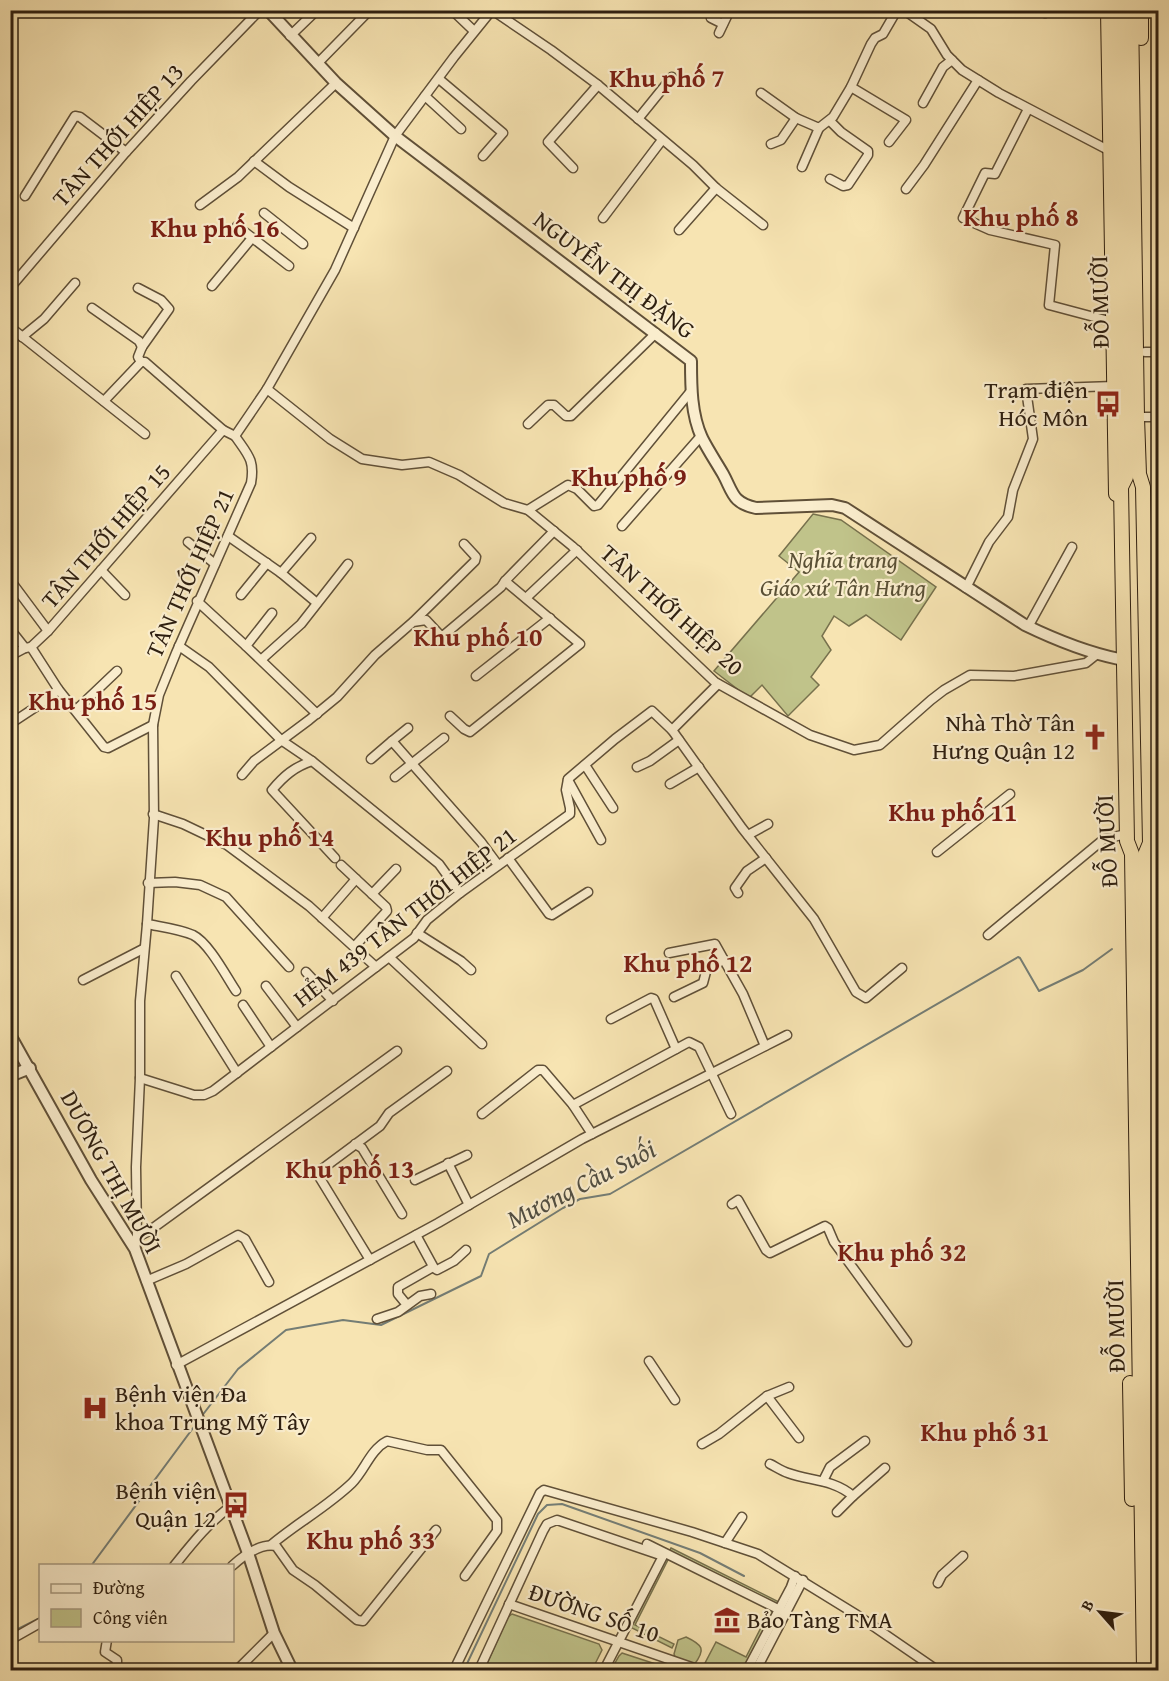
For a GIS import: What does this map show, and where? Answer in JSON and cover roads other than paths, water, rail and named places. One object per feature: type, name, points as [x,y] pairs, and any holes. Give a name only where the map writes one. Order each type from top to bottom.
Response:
[{"type":"highway","name":"ĐỖ MƯỜI","points":[[1108,10],[1126,477],[1121,487],[1122,835],[1135,1671]]},
{"type":"highway","name":"ĐỖ MƯỜI","points":[[1118,10],[1114,151],[1114,386],[1127,841],[1132,854],[1144,1671]]},
{"type":"highway","name":"ĐỖ MƯỜI","points":[[1131,10],[1147,417]]},
{"type":"highway","name":"ĐỖ MƯỜI","points":[[1141,10],[1152,352],[1147,417],[1139,474],[1143,488],[1148,657],[1150,843],[1145,855],[1154,1215],[1156,1671]]},
{"type":"highway","name":"ĐỖ MƯỜI","points":[[1154,1215],[1158,1228]]},
{"type":"street","name":"TÂN THỚI HIỆP 13","points":[[10,288],[126,152],[260,10]]},
{"type":"street","name":"NGUYỄN THỊ ĐẶNG","points":[[268,10],[336,83],[395,136],[691,361],[692,401],[701,436],[734,498],[744,506],[756,508],[832,505],[845,508],[1028,627],[1056,641],[1096,655],[1122,659]]},
{"type":"street","points":[[290,36],[317,10]]},
{"type":"street","points":[[452,10],[474,31]]},
{"type":"street","points":[[138,288],[160,300],[169,309],[142,347],[138,357],[141,362],[145,362],[223,430],[235,436],[267,389],[334,270],[395,136],[492,10],[598,85],[693,165],[716,188],[763,225]]},
{"type":"street","points":[[711,18],[721,28],[730,10]]},
{"type":"street","points":[[802,167],[819,128],[830,121],[851,87],[874,38],[883,34],[897,10]]},
{"type":"street","points":[[904,10],[931,29],[952,60],[962,70],[1028,109],[1114,151]]},
{"type":"street","points":[[318,64],[368,12]]},
{"type":"street","points":[[10,48],[12,50],[10,58]]},
{"type":"street","points":[[923,103],[943,67],[952,60]]},
{"type":"street","points":[[638,119],[672,77]]},
{"type":"street","points":[[439,79],[503,134],[483,156]]},
{"type":"street","points":[[906,189],[930,156],[978,80]]},
{"type":"street","points":[[200,205],[238,177],[336,83]]},
{"type":"street","points":[[573,168],[548,142],[598,85]]},
{"type":"street","points":[[851,87],[906,120],[889,142]]},
{"type":"street","points":[[761,93],[796,118],[819,128]]},
{"type":"street","points":[[425,96],[461,129]]},
{"type":"street","points":[[1028,109],[994,174],[985,173],[963,218],[990,230],[1055,245],[1049,305],[1113,322]]},
{"type":"street","points":[[25,196],[75,116],[80,117],[126,152]]},
{"type":"street","points":[[771,144],[781,140],[796,118]]},
{"type":"street","points":[[830,121],[841,132],[868,151],[868,155],[848,185],[843,186],[830,179]]},
{"type":"street","points":[[603,218],[662,140]]},
{"type":"street","points":[[254,161],[354,228]]},
{"type":"street","points":[[679,230],[716,188]]},
{"type":"street","points":[[264,213],[303,244]]},
{"type":"street","points":[[237,226],[289,266]]},
{"type":"street","points":[[212,286],[252,238]]},
{"type":"street","points":[[22,337],[44,319],[75,283]]},
{"type":"street","points":[[92,308],[139,340],[142,347]]},
{"type":"street","points":[[10,327],[145,434]]},
{"type":"street","points":[[528,424],[548,405],[554,405],[567,416],[571,416],[656,333]]},
{"type":"street","points":[[104,401],[141,362]]},
{"type":"street","points":[[966,588],[989,542],[1008,517],[1013,490],[1033,439],[1026,389],[1114,386]]},
{"type":"street","name":"TÂN THỚI HIỆP 20","points":[[267,389],[330,439],[363,459],[402,465],[429,462],[459,475],[504,503],[528,510],[577,550],[718,684],[810,735],[854,750],[880,745],[931,700],[970,675],[1014,676],[1086,663],[1096,655]]},
{"type":"street","points":[[528,510],[568,485],[577,489],[594,506],[598,505],[692,392]]},
{"type":"street","name":"TÂN THỚI HIỆP 15","points":[[10,656],[28,648],[48,632],[223,430]]},
{"type":"street","name":"TÂN THỚI HIỆP 21","points":[[135,1249],[140,1001],[153,814],[153,725],[159,695],[197,601],[251,483],[254,469],[250,458],[235,436]]},
{"type":"street","points":[[622,526],[701,436]]},
{"type":"street","points":[[413,622],[426,620],[440,635],[444,635],[501,587],[554,531]]},
{"type":"street","points":[[228,536],[281,573],[317,603]]},
{"type":"street","points":[[281,573],[311,538]]},
{"type":"street","points":[[188,543],[215,564]]},
{"type":"street","points":[[243,775],[254,761],[337,697],[375,655],[413,622],[475,561],[476,557],[464,544]]},
{"type":"street","points":[[1028,627],[1071,546]]},
{"type":"street","points":[[526,598],[577,550]]},
{"type":"street","points":[[241,595],[267,563]]},
{"type":"street","points":[[261,659],[301,624],[348,564]]},
{"type":"street","points":[[101,570],[125,595]]},
{"type":"street","points":[[10,580],[48,632]]},
{"type":"street","points":[[450,716],[470,732],[580,644],[505,581]]},
{"type":"street","points":[[197,601],[317,714]]},
{"type":"street","points":[[246,646],[272,613]]},
{"type":"street","points":[[476,676],[550,618]]},
{"type":"street","points":[[10,629],[28,648],[104,747],[108,748],[153,725]]},
{"type":"street","points":[[179,646],[209,667],[281,740],[312,761],[439,864],[460,893]]},
{"type":"street","points":[[76,710],[117,671]]},
{"type":"street","points":[[672,730],[718,684]]},
{"type":"street","points":[[10,724],[51,697],[58,689]]},
{"type":"street","points":[[601,840],[568,780],[615,738],[652,711],[680,740],[748,835],[814,918],[856,992],[866,998],[902,968]]},
{"type":"street","points":[[371,759],[408,728]]},
{"type":"street","points":[[395,777],[444,738]]},
{"type":"street","points":[[637,766],[650,761],[680,740]]},
{"type":"street","points":[[392,741],[481,842],[498,865]]},
{"type":"street","points":[[312,761],[286,774],[272,790],[338,861],[387,907],[387,911],[354,947]]},
{"type":"street","points":[[585,765],[613,808]]},
{"type":"street","points":[[670,784],[699,767]]},
{"type":"street","name":"HẺM 439 TÂN THỚI HIỆP 21","points":[[140,1078],[194,1095],[204,1095],[213,1091],[414,938],[427,920],[460,893],[570,814],[566,790],[568,780]]},
{"type":"street","points":[[937,852],[1010,794]]},
{"type":"street","points":[[153,814],[183,824],[227,845],[322,918],[376,967]]},
{"type":"street","points":[[748,835],[768,824]]},
{"type":"street","points":[[988,935],[1104,839],[1122,835]]},
{"type":"street","points":[[508,858],[549,914],[552,915],[588,892]]},
{"type":"street","points":[[738,893],[735,888],[747,871],[766,858]]},
{"type":"street","points":[[372,894],[396,869]]},
{"type":"street","points":[[322,918],[356,879]]},
{"type":"street","points":[[148,883],[175,882],[200,885],[226,897],[288,967]]},
{"type":"street","points":[[147,924],[195,936],[206,947],[236,991]]},
{"type":"street","points":[[417,933],[471,970]]},
{"type":"street","points":[[669,953],[716,944],[743,994],[765,1046]]},
{"type":"street","points":[[82,980],[143,949]]},
{"type":"street","points":[[389,957],[482,1044]]},
{"type":"street","points":[[674,997],[703,983],[708,968],[724,960]]},
{"type":"street","points":[[306,972],[333,1000]]},
{"type":"street","points":[[176,976],[237,1073]]},
{"type":"street","points":[[266,986],[297,1027]]},
{"type":"street","points":[[611,1019],[651,998],[654,999],[676,1049]]},
{"type":"street","points":[[243,1005],[271,1047]]},
{"type":"street","name":"DƯƠNG THỊ MƯỜI","points":[[10,1035],[91,1180],[135,1249],[176,1365],[248,1554],[274,1633],[292,1671]]},
{"type":"street","points":[[176,1365],[416,1235],[592,1134],[787,1035]]},
{"type":"street","points":[[573,1105],[688,1042],[699,1047],[731,1114]]},
{"type":"street","points":[[137,1237],[149,1231],[396,1051]]},
{"type":"street","points":[[10,1076],[30,1068]]},
{"type":"street","points":[[482,1114],[538,1070],[543,1070],[573,1105],[592,1134]]},
{"type":"street","points":[[370,1260],[318,1172],[380,1126],[389,1113],[447,1071]]},
{"type":"street","points":[[355,1144],[362,1148],[402,1214]]},
{"type":"street","points":[[415,1180],[467,1155]]},
{"type":"street","points":[[448,1163],[469,1205]]},
{"type":"street","points":[[732,1204],[738,1200],[770,1254],[825,1226],[828,1228],[834,1242],[907,1342]]},
{"type":"street","points":[[146,1281],[186,1264],[240,1235],[245,1239],[269,1282]]},
{"type":"street","points":[[416,1235],[433,1267],[437,1270],[454,1261],[466,1250]]},
{"type":"street","points":[[407,1305],[398,1294],[398,1287],[433,1267]]},
{"type":"street","points":[[376,1319],[398,1312],[420,1296],[431,1294]]},
{"type":"street","points":[[649,1360],[675,1400]]},
{"type":"street","points":[[702,1444],[719,1434],[767,1396],[789,1386]]},
{"type":"street","points":[[767,1396],[799,1438]]},
{"type":"street","points":[[234,1564],[248,1554],[271,1545],[285,1532],[320,1509],[353,1482],[379,1445],[387,1441],[427,1450],[441,1450],[497,1520],[497,1532],[465,1576]]},
{"type":"street","points":[[823,1481],[830,1467],[865,1442]]},
{"type":"street","points":[[770,1464],[789,1473],[823,1481],[853,1496]]},
{"type":"street","points":[[837,1512],[885,1468]]},
{"type":"street","points":[[454,1671],[543,1490],[758,1554],[857,1615],[937,1671]]},
{"type":"street","points":[[176,1564],[199,1535],[230,1507]]},
{"type":"street","points":[[725,1543],[742,1517]]},
{"type":"street","points":[[478,1671],[543,1531],[547,1524],[554,1520],[563,1521],[663,1557],[604,1671]]},
{"type":"street","points":[[271,1545],[276,1546],[293,1570],[357,1620],[363,1621],[436,1530]]},
{"type":"street","points":[[647,1544],[782,1611]]},
{"type":"street","points":[[938,1582],[942,1575],[963,1556]]},
{"type":"street","points":[[747,1671],[799,1578]]},
{"type":"street","name":"ĐƯỜNG SỐ 10","points":[[509,1604],[700,1671]]},
{"type":"street","points":[[756,1671],[782,1611]]},
{"type":"street","points":[[10,1640],[39,1624]]},
{"type":"street","points":[[237,1671],[274,1633]]},
{"type":"street","points":[[107,1642],[105,1652],[117,1660],[117,1664],[111,1671]]},
{"type":"waterway","name":"Mương Cầu Suối","points":[[201,1417],[238,1369],[286,1330],[343,1320],[381,1325],[481,1276],[489,1254],[563,1208],[580,1199],[610,1194],[1018,957],[1039,991],[1083,970],[1112,949]]},
{"type":"waterway","name":"Mương Cầu Suối","points":[[92,1564],[196,1424]]},
{"type":"waterway","points":[[464,1670],[538,1514],[547,1505],[562,1504],[700,1553],[744,1576]]},
{"type":"waterway","name":"Mương Cầu Suối","points":[[10,1633],[39,1618]]},
{"type":"place","name":"Trạm điện Hóc Môn","points":[[1108,404]]},
{"type":"place","name":"Nhà Thờ Tân Hưng Quận 12","points":[[1095,737]]},
{"type":"place","name":"Bệnh viện Đa khoa Trung Mỹ Tây","points":[[95,1408]]},
{"type":"place","name":"Bệnh viện Quận 12","points":[[236,1505]]},
{"type":"place","name":"Bảo Tàng TMA","points":[[727,1620]]},
{"type":"district","name":"Khu phố 7","points":[[667,78]]},
{"type":"district","name":"Khu phố 8","points":[[1021,217]]},
{"type":"district","name":"Khu phố 16","points":[[215,228]]},
{"type":"district","name":"Khu phố 9","points":[[629,477]]},
{"type":"district","name":"Khu phố 10","points":[[478,637]]},
{"type":"district","name":"Khu phố 15","points":[[93,701]]},
{"type":"district","name":"Khu phố 11","points":[[953,812]]},
{"type":"district","name":"Khu phố 14","points":[[270,837]]},
{"type":"district","name":"Khu phố 12","points":[[688,963]]},
{"type":"district","name":"Khu phố 13","points":[[350,1169]]},
{"type":"district","name":"Khu phố 32","points":[[902,1252]]},
{"type":"district","name":"Khu phố 31","points":[[985,1432]]},
{"type":"district","name":"Khu phố 33","points":[[371,1540]]},
{"type":"park label","name":"Nghĩa trang Giáo xứ Tân Hưng","points":[[843,574]]}]
